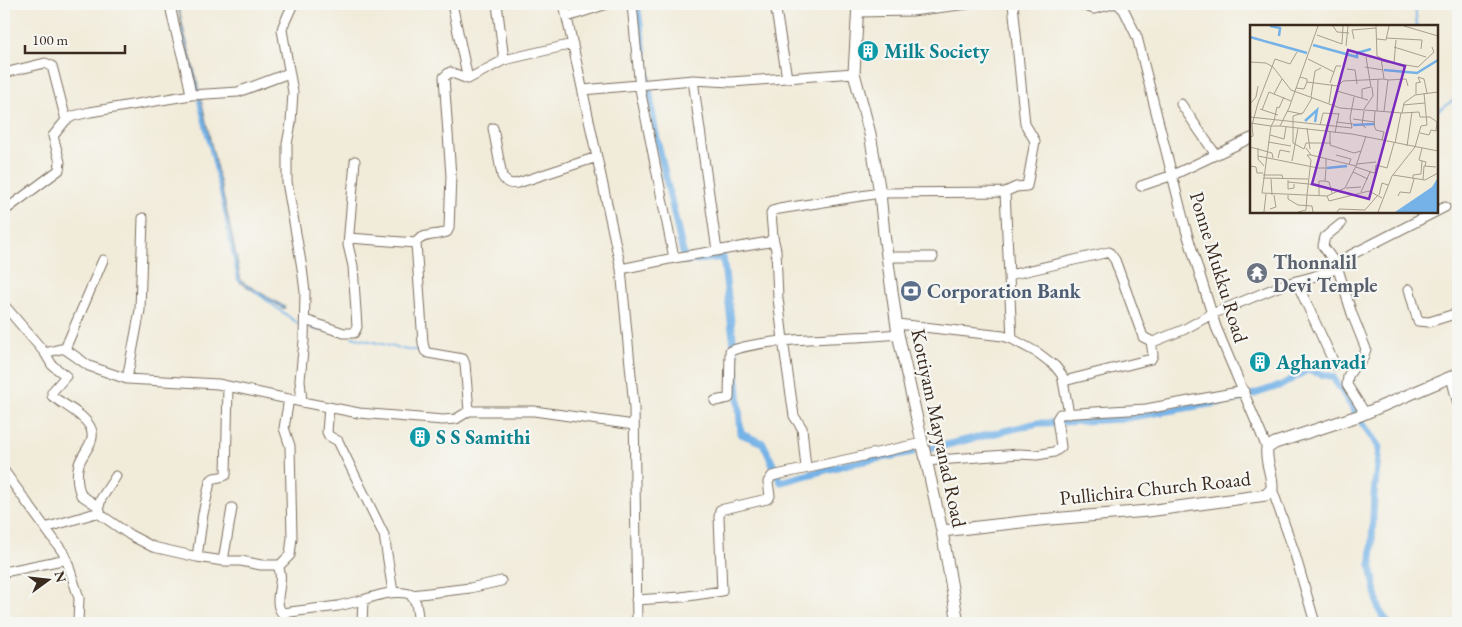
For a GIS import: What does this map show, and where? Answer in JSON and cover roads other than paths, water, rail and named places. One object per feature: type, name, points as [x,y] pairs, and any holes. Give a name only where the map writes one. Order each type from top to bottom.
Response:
[{"type":"main road","name":"Kottiyam Mayyanad Road","points":[[857,8],[854,74],[870,134],[880,193],[898,329],[925,461],[942,531],[958,623]]},
{"type":"main road","name":"Pullichira Church Roaad","points":[[942,531],[1039,520],[1148,511],[1266,495],[1272,489],[1273,480],[1266,457],[1267,448],[1275,443],[1333,425],[1455,376]]},
{"type":"street","points":[[170,4],[192,95]]},
{"type":"street","points":[[293,4],[283,26],[283,35],[293,92],[291,123],[287,144],[287,182],[305,292],[305,320],[300,380],[302,402]]},
{"type":"street","points":[[452,4],[468,79]]},
{"type":"street","points":[[496,4],[504,60]]},
{"type":"street","points":[[564,4],[621,269],[634,407],[637,623]]},
{"type":"street","points":[[566,17],[607,4]]},
{"type":"street","points":[[632,4],[640,85],[674,258]]},
{"type":"street","points":[[775,4],[787,78]]},
{"type":"street","points":[[857,8],[912,11],[968,4]]},
{"type":"street","points":[[806,468],[802,428],[794,416],[782,340],[776,250],[771,214],[775,209],[880,193],[1006,192],[1016,187],[1027,186],[1035,141],[1026,124],[1013,4]]},
{"type":"street","points":[[1079,4],[1094,9],[1113,4]]},
{"type":"street","points":[[1118,4],[1124,10],[1137,37],[1173,175],[1141,186]]},
{"type":"street","points":[[469,411],[465,364],[463,360],[428,353],[424,347],[416,243],[421,237],[444,233],[449,228],[451,176],[444,80],[450,72],[468,79],[504,60],[573,44]]},
{"type":"street","points":[[4,73],[45,63],[52,66],[66,120]]},
{"type":"street","points":[[4,211],[59,170],[60,162],[53,136],[66,120],[90,112],[192,95],[238,92],[289,73]]},
{"type":"street","points":[[583,90],[693,80],[731,82],[854,74]]},
{"type":"street","points":[[693,80],[717,251]]},
{"type":"street","points":[[1182,104],[1216,155]]},
{"type":"street","points":[[493,128],[502,176],[509,183],[518,183],[597,157]]},
{"type":"street","name":"Ponne Mukku Road","points":[[1250,138],[1173,175],[1186,230],[1212,314],[1267,448]]},
{"type":"street","points":[[305,320],[344,333],[354,333],[357,327],[353,266],[348,245],[355,161]]},
{"type":"street","points":[[1006,192],[1012,339]]},
{"type":"street","points":[[1437,211],[1445,207]]},
{"type":"street","points":[[1009,275],[1109,252],[1115,260],[1142,334],[1152,341],[1183,330],[1212,314],[1296,281],[1333,270],[1343,259],[1435,212]]},
{"type":"street","points":[[127,379],[140,310],[143,218]]},
{"type":"street","points":[[1342,224],[1325,238],[1323,246],[1337,266],[1360,337],[1366,349],[1363,358],[1354,366],[1346,380],[1347,385],[1364,413]]},
{"type":"street","points":[[621,269],[769,242],[773,237]]},
{"type":"street","points":[[349,238],[416,243]]},
{"type":"street","points":[[887,257],[933,257]]},
{"type":"street","points":[[65,349],[103,260]]},
{"type":"street","points":[[1296,281],[1336,365]]},
{"type":"street","points":[[1409,289],[1418,321],[1428,322],[1458,312]]},
{"type":"street","points":[[4,305],[45,353],[52,364],[66,376],[52,392],[52,396],[88,423],[93,433],[90,446],[80,464],[77,480],[81,495],[130,535],[153,547],[197,558],[242,562],[261,566],[276,565],[281,574],[278,605],[282,613],[338,606],[394,592],[403,592],[412,596],[470,588],[501,581]]},
{"type":"street","points":[[715,401],[729,398],[730,352],[738,348],[782,340],[898,329],[1003,336],[1012,339],[1030,348],[1059,370],[1063,380],[1069,414]]},
{"type":"street","points":[[1063,380],[1151,359],[1153,355],[1152,341]]},
{"type":"street","points":[[45,353],[65,349],[89,366],[127,379],[228,386],[358,413],[456,420],[469,411],[543,411],[634,425]]},
{"type":"street","points":[[1455,376],[1458,404]]},
{"type":"street","points":[[197,558],[203,514],[211,479],[226,475],[228,386]]},
{"type":"street","points":[[925,461],[1019,454],[1037,455],[1054,452],[1061,447],[1058,416],[1146,409],[1244,391]]},
{"type":"street","points":[[278,567],[290,555],[292,538],[290,446],[284,428],[289,399]]},
{"type":"street","points":[[329,407],[328,436],[338,441],[384,535],[394,592]]},
{"type":"street","points":[[636,600],[681,597],[722,591],[720,510],[767,499],[770,496],[768,482],[770,478],[778,474],[922,444]]},
{"type":"street","points":[[4,471],[67,559],[78,598],[78,623]]},
{"type":"street","points":[[100,511],[101,500],[116,476]]},
{"type":"street","points":[[1272,489],[1294,551],[1315,623]]},
{"type":"street","points":[[223,561],[232,508]]},
{"type":"street","points":[[45,528],[96,514],[100,511]]},
{"type":"street","points":[[4,572],[67,559]]},
{"type":"street","points":[[412,596],[416,603],[419,623]]},
{"type":"street","points":[[362,623],[363,600]]},
{"type":"water","points":[[177,4],[200,93],[241,281],[285,307],[284,309],[239,282],[229,226]]},
{"type":"waterway","points":[[637,4],[655,130],[685,261],[723,257],[734,345],[741,434],[763,443],[781,482],[848,464],[913,452]]},
{"type":"waterway","points":[[1415,4],[1417,25]]},
{"type":"waterway","points":[[181,28],[185,48]]},
{"type":"waterway","points":[[191,75],[196,92]]},
{"type":"waterway","points":[[1437,111],[1458,97]]},
{"type":"waterway","points":[[198,101],[220,192],[238,280],[240,281]]},
{"type":"waterway","points":[[254,291],[300,325]]},
{"type":"waterway","points":[[311,328],[323,331]]},
{"type":"waterway","points":[[352,337],[407,350],[417,350]]},
{"type":"waterway","points":[[1062,422],[1120,419],[1239,399],[1282,385],[1307,370],[1333,377],[1355,412]]},
{"type":"waterway","points":[[1360,420],[1379,447],[1374,495],[1371,565],[1379,610],[1388,623]]},
{"type":"waterway","points":[[929,449],[1038,423],[1053,423]]},
{"type":"place","name":"Milk Society","points":[[868,51]]},
{"type":"place","name":"Thonnalil Devi Temple","points":[[1257,273]]},
{"type":"place","name":"Corporation Bank","points":[[911,291]]},
{"type":"place","name":"Aghanvadi","points":[[1260,362]]},
{"type":"place","name":"S S Samithi","points":[[420,437]]}]
